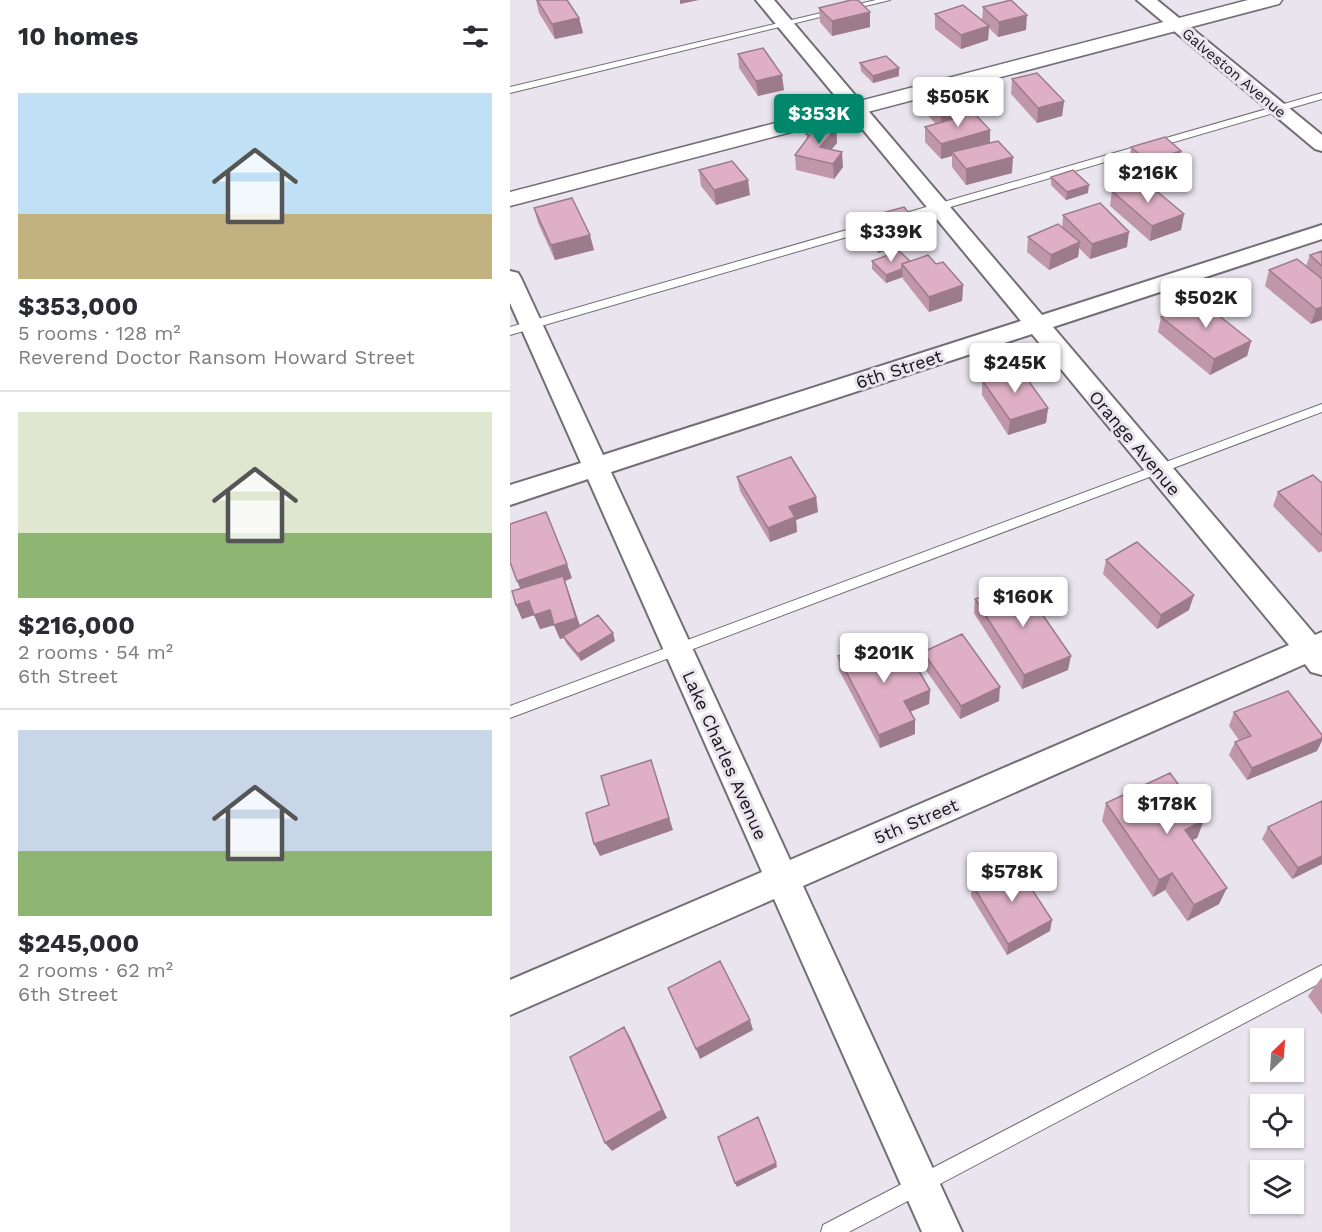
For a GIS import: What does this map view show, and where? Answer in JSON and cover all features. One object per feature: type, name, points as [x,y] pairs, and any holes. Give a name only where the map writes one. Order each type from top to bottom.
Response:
[{"type":"street","name":"Orange Avenue","points":[[765,0],[1158,470],[1318,653]]},
{"type":"street","name":"Galveston Avenue","points":[[1146,0],[1322,145]]},
{"type":"street","points":[[510,199],[1272,0]]},
{"type":"street","name":"6th Street","points":[[510,495],[1322,232]]},
{"type":"street","name":"Lake Charles Avenue","points":[[510,278],[521,328],[596,467],[942,1232]]},
{"type":"street","name":"5th Street","points":[[510,998],[782,879],[1318,653]]},
{"type":"lane","points":[[510,90],[885,0]]},
{"type":"lane","points":[[521,328],[1322,96]]},
{"type":"lane","points":[[510,712],[1322,408]]},
{"type":"lane","points":[[830,1232],[1322,973]]},
{"type":"building","points":[[537,0],[567,0],[579,18],[552,24]]},
{"type":"building","points":[[858,0],[870,12],[832,21],[819,8]]},
{"type":"building","points":[[1011,0],[1027,15],[999,22],[983,7]]},
{"type":"building","points":[[963,5],[989,26],[961,35],[935,14]]},
{"type":"building","points":[[763,48],[782,75],[756,81],[738,54]]},
{"type":"building","points":[[886,56],[899,68],[873,76],[860,63]]},
{"type":"building","points":[[1037,73],[1064,101],[1038,108],[1012,79]]},
{"type":"building","points":[[950,85],[970,106],[941,114],[921,93]]},
{"type":"building","points":[[974,113],[990,130],[941,144],[925,127]]},
{"type":"building","points":[[815,123],[836,128],[820,147],[842,152],[833,164],[795,155],[810,135],[806,134]]},
{"type":"building","points":[[1165,137],[1181,151],[1147,161],[1131,147]]},
{"type":"building","points":[[998,141],[1013,157],[966,169],[952,152]]},
{"type":"building","points":[[732,161],[748,180],[714,190],[699,170]]},
{"type":"building","points":[[1073,170],[1089,185],[1067,192],[1051,177]]},
{"type":"building","points":[[1134,183],[1144,192],[1154,189],[1184,214],[1152,226],[1112,191]]},
{"type":"building","points":[[572,198],[590,235],[551,245],[534,208]]},
{"type":"building","points":[[1100,203],[1129,232],[1092,244],[1063,215]]},
{"type":"building","points":[[904,207],[919,226],[878,237],[864,218]]},
{"type":"building","points":[[1058,224],[1080,242],[1051,255],[1028,237]]},
{"type":"building","points":[[899,251],[910,261],[902,264],[902,269],[886,275],[872,261]]},
{"type":"building","points":[[1322,251],[1322,266],[1310,255]]},
{"type":"building","points":[[928,255],[936,264],[943,262],[963,285],[929,297],[902,264]]},
{"type":"building","points":[[1297,259],[1322,279],[1322,307],[1316,309],[1269,270]]},
{"type":"building","points":[[1198,299],[1251,341],[1214,359],[1161,317]]},
{"type":"building","points":[[1020,369],[1048,408],[1010,420],[982,380]]},
{"type":"building","points":[[791,457],[816,497],[789,507],[795,517],[768,528],[737,477]]},
{"type":"building","points":[[1313,475],[1322,483],[1322,535],[1278,492]]},
{"type":"building","points":[[546,512],[567,564],[517,581],[510,562],[510,524]]},
{"type":"building","points":[[1137,542],[1194,595],[1161,615],[1106,560]]},
{"type":"building","points":[[563,576],[576,618],[554,625],[550,610],[534,615],[529,601],[516,605],[512,591]]},
{"type":"building","points":[[1020,582],[1071,656],[1024,675],[975,599]]},
{"type":"building","points":[[598,615],[613,633],[578,654],[563,636]]},
{"type":"building","points":[[962,634],[1000,687],[961,706],[923,652]]},
{"type":"building","points":[[879,641],[888,656],[906,649],[930,690],[904,701],[915,720],[879,735],[838,656]]},
{"type":"building","points":[[1288,691],[1322,738],[1252,768],[1235,742],[1251,736],[1234,712]]},
{"type":"building","points":[[651,760],[669,818],[594,844],[586,813],[609,805],[601,776]]},
{"type":"building","points":[[1170,773],[1204,820],[1185,830],[1227,888],[1194,905],[1172,873],[1159,880],[1106,803]]},
{"type":"building","points":[[1322,801],[1322,856],[1298,868],[1268,827]]},
{"type":"building","points":[[1014,862],[1052,920],[1008,944],[972,884]]},
{"type":"building","points":[[720,961],[750,1020],[696,1049],[668,988]]},
{"type":"building","points":[[624,1027],[662,1110],[605,1143],[570,1057]]},
{"type":"building","points":[[758,1117],[776,1163],[735,1183],[718,1137]]}]
